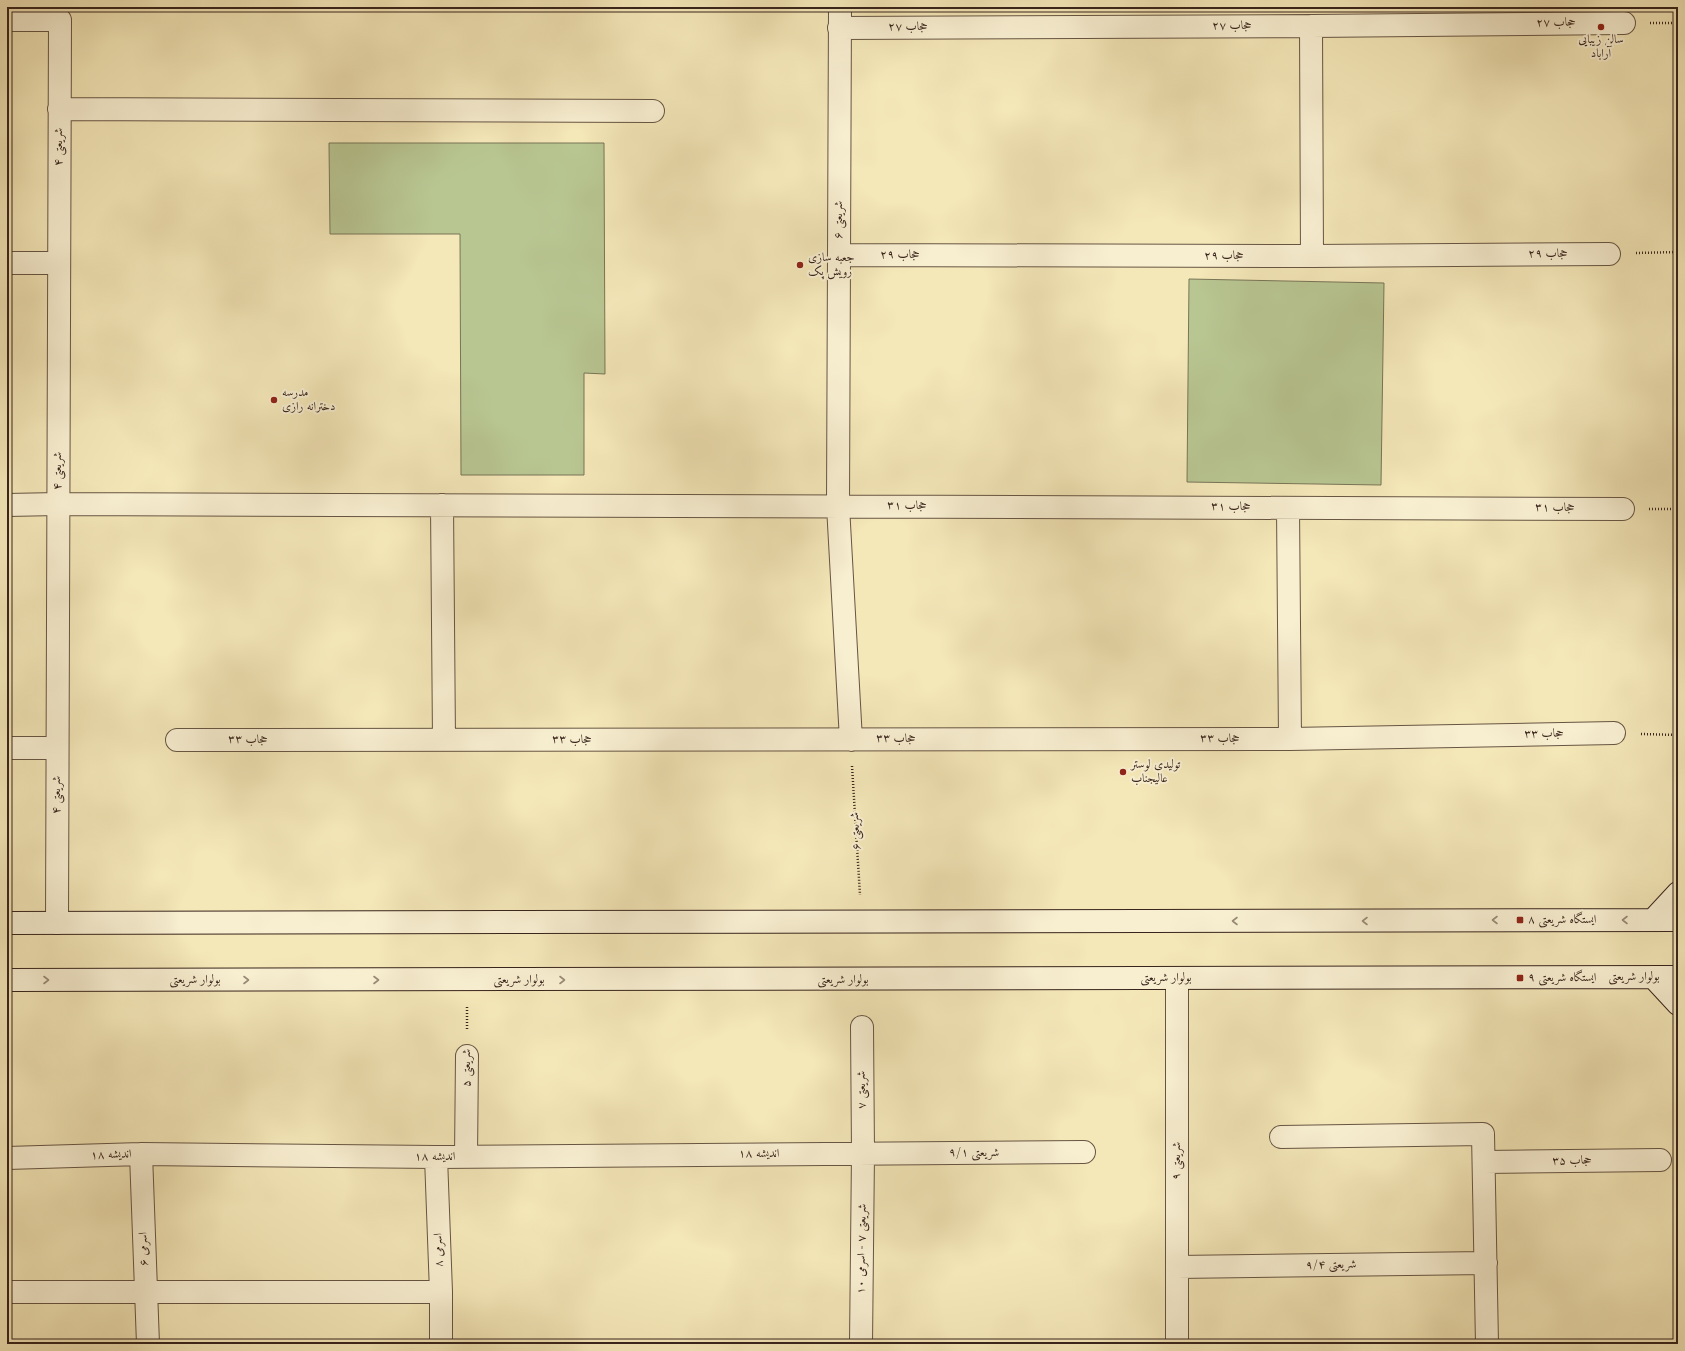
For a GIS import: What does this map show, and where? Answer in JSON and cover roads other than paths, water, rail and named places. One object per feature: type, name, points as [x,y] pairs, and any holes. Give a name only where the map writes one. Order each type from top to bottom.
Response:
[{"type":"street","name":"حجاب ۲۷","points":[[840,17],[1311,26],[1624,23]]},
{"type":"street","name":"شریعتی ۶","points":[[840,17],[838,506],[851,740]]},
{"type":"street","name":"شریعتی ۴","points":[[7,20],[60,20],[57,923]]},
{"type":"street","points":[[1311,26],[1312,256]]},
{"type":"street","points":[[59,109],[653,111]]},
{"type":"street","name":"حجاب ۲۹","points":[[839,255],[1312,256],[1609,254]]},
{"type":"street","points":[[7,263],[59,263]]},
{"type":"street","name":"حجاب ۳۱","points":[[7,505],[1623,509]]},
{"type":"street","points":[[442,505],[444,740]]},
{"type":"street","points":[[1288,508],[1290,739]]},
{"type":"street","name":"حجاب ۳۳","points":[[177,740],[1290,739],[1614,733]]},
{"type":"street","points":[[7,748],[58,748]]},
{"type":"street","points":[[1653,920],[1678,893]]},
{"type":"street","points":[[7,923],[1678,920]]},
{"type":"street","points":[[1653,977],[1678,1004]]},
{"type":"street","name":"شریعتی ۹","points":[[1177,978],[1177,1344]]},
{"type":"street","name":"بولوار شریعتی","points":[[7,980],[1678,978]]},
{"type":"street","name":"شریعتی ۷","points":[[862,1028],[863,1153]]},
{"type":"street","name":"شریعتی ۵","points":[[466,1157],[467,1056]]},
{"type":"street","points":[[1281,1137],[1483,1134],[1487,1344]]},
{"type":"street","name":"شریعتی ۹/۱","points":[[863,1153],[1084,1152]]},
{"type":"street","name":"اندیشه ۱۸","points":[[7,1158],[141,1154],[466,1157],[863,1153]]},
{"type":"street","name":"شریعتی ۷ - اسرمی ۱۰","points":[[861,1344],[863,1153]]},
{"type":"street","name":"اسرمی ۶","points":[[141,1154],[148,1344]]},
{"type":"street","name":"اسرمی ۸","points":[[436,1157],[441,1292],[440,1344]]},
{"type":"street","name":"حجاب ۳۵","points":[[1484,1162],[1660,1160]]},
{"type":"street","name":"شریعتی ۹/۴","points":[[1177,1267],[1486,1262]]},
{"type":"street","points":[[7,1292],[441,1292]]},
{"type":"place","name":"سالن زیبایی آراباد","points":[[1601,27]]},
{"type":"place","name":"جعبه سازی رویش پک","points":[[800,265]]},
{"type":"place","name":"مدرسه دخترانه رازی","points":[[274,400]]},
{"type":"place","name":"تولیدی لوستر عالیجناب","points":[[1123,772]]},
{"type":"place","name":"ایستگاه شریعتی ۸","points":[[1520,920]]},
{"type":"place","name":"ایستگاه شریعتی ۹","points":[[1520,978]]}]
